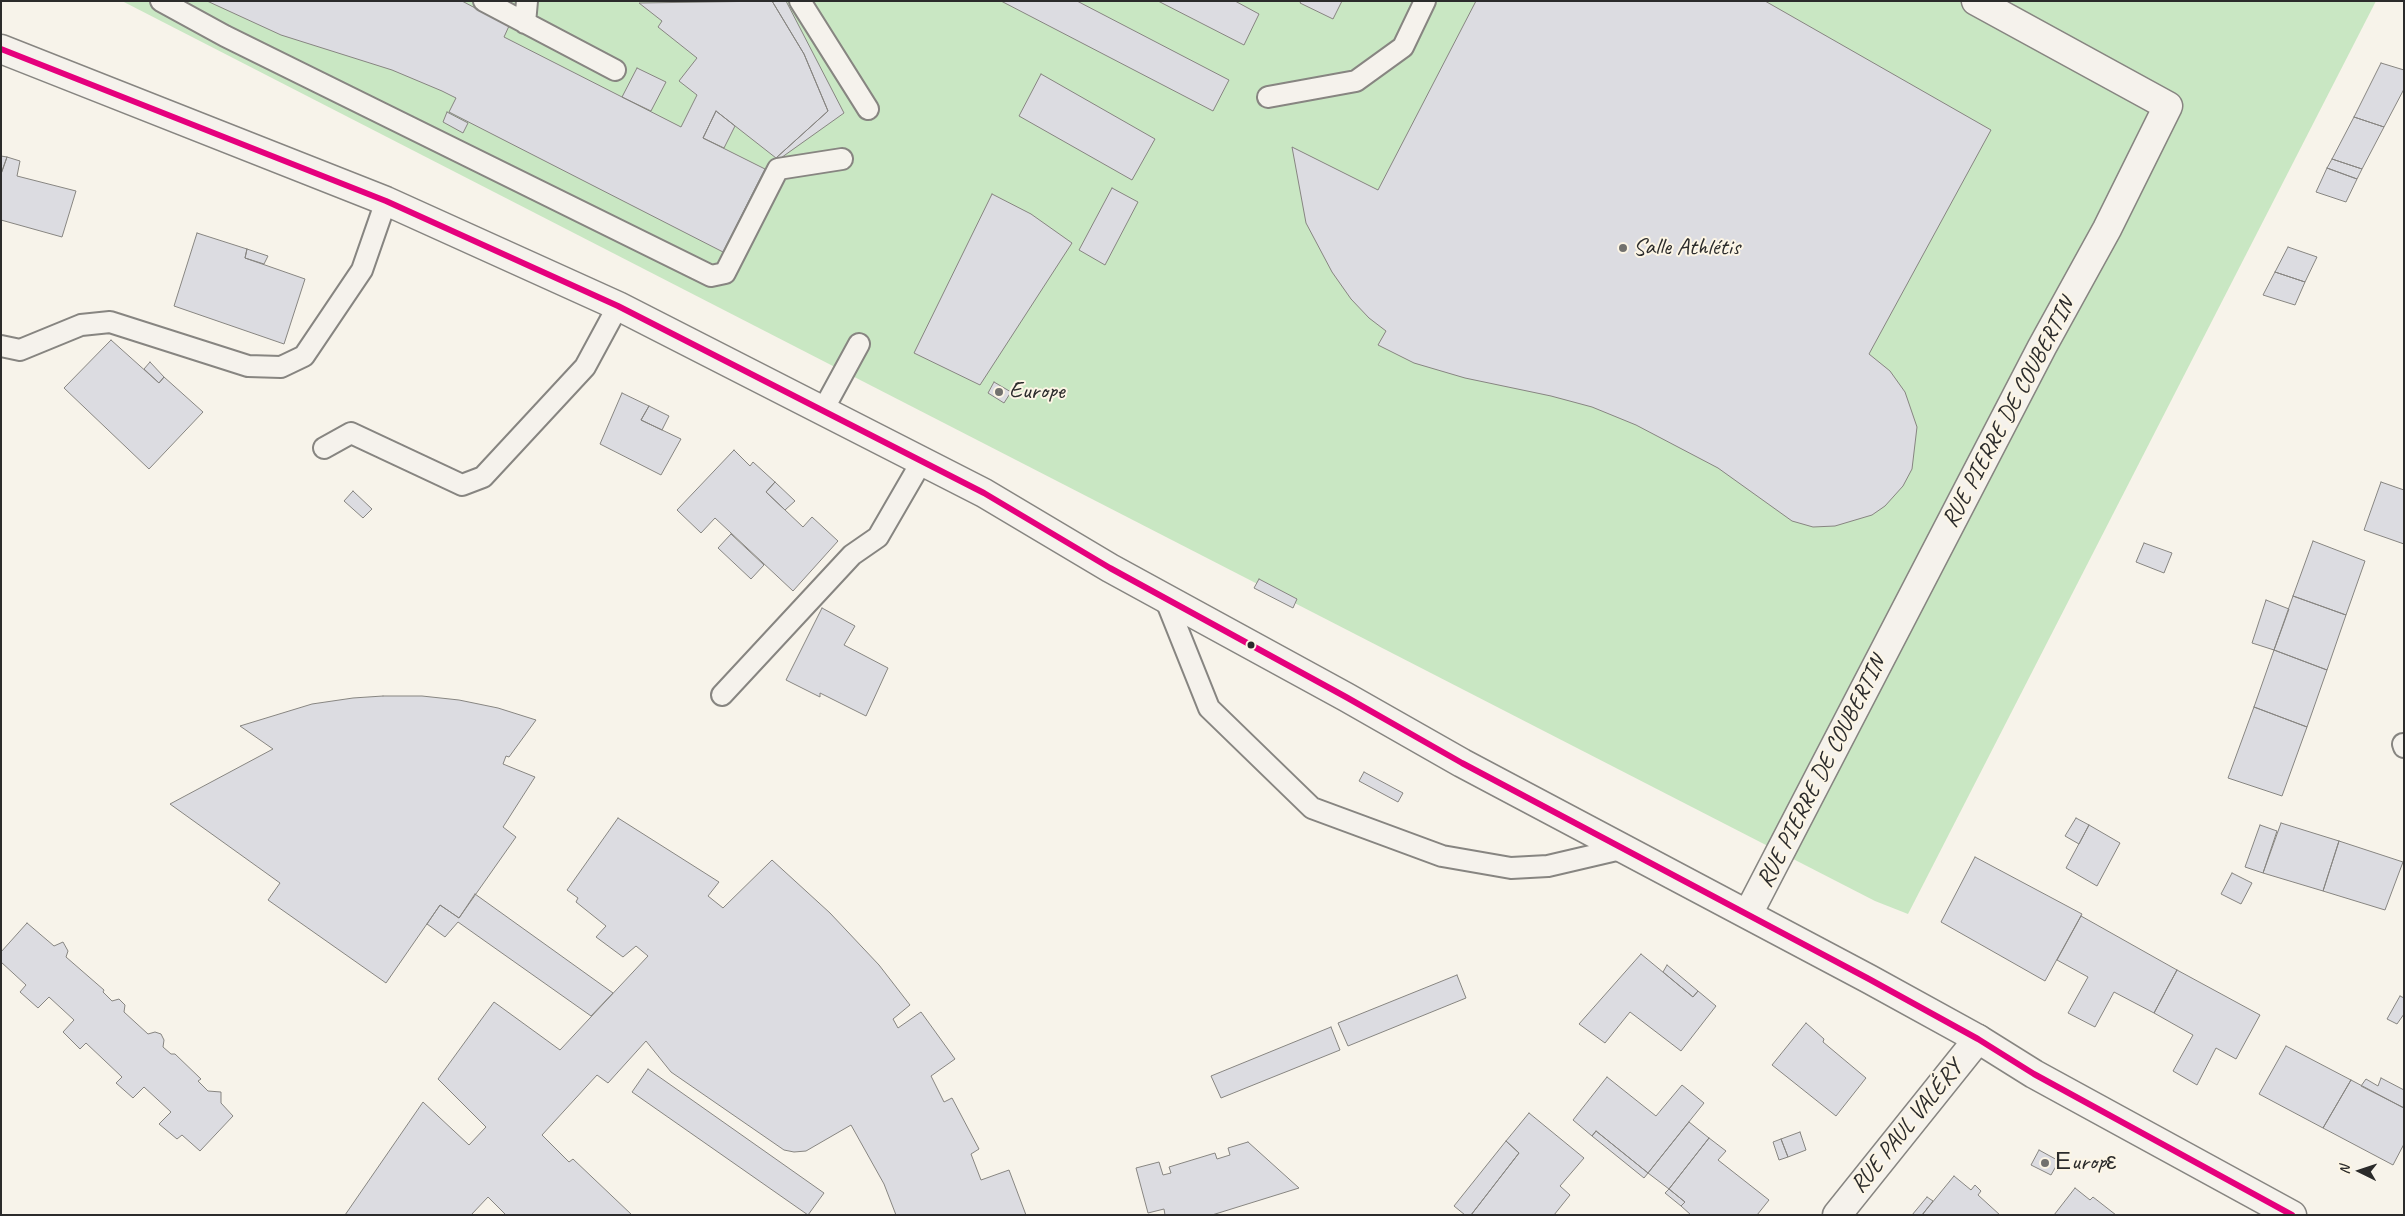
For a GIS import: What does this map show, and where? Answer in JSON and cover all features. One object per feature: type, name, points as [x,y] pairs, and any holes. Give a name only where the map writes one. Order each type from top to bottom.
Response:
[{"type":"street","name":"RUE PIERRE DE COUBERTIN","points":[[1748,914],[2042,347],[2107,229],[2168,106],[1976,1]]},
{"type":"street","points":[[1,49],[386,201],[618,306],[823,410],[984,493],[1110,568],[1346,697],[1462,764],[1748,914],[1978,1039],[2034,1074],[2292,1215]]},
{"type":"street","name":"RUE PAUL VALÉRY","points":[[1837,1215],[1978,1039]]},
{"type":"lane","points":[[161,1],[225,36],[711,276],[725,273],[778,168],[842,159]]},
{"type":"lane","points":[[484,1],[615,70]]},
{"type":"lane","points":[[525,23],[526,1]]},
{"type":"lane","points":[[800,1],[868,109]]},
{"type":"lane","points":[[1268,97],[1356,81],[1403,47],[1425,1]]},
{"type":"lane","points":[[1,346],[20,350],[81,325],[110,322],[248,366],[281,367],[304,356],[362,270],[386,201]]},
{"type":"lane","points":[[324,448],[351,433],[462,485],[483,477],[585,367],[618,306]]},
{"type":"lane","points":[[823,410],[858,344]]},
{"type":"lane","points":[[722,695],[852,555],[878,537],[922,461]]},
{"type":"lane","points":[[1165,598],[1209,708],[1312,808],[1442,856],[1511,868],[1548,866],[1625,848]]},
{"type":"green space","points":[[122,1],[2376,1],[1908,914],[1875,901]]},
{"type":"building","points":[[207,1],[462,1],[509,26],[504,37],[681,127],[697,95],[679,81],[697,58],[658,27],[662,21],[639,3],[772,1],[804,54],[828,111],[776,158],[716,111],[703,138],[765,169],[723,252],[449,112],[456,98],[442,91],[392,70],[281,35]]},
{"type":"building","points":[[772,1],[786,1],[844,113],[778,160],[776,158],[828,111],[804,54]]},
{"type":"building","points":[[1001,1],[1077,1],[1229,80],[1213,111]]},
{"type":"building","points":[[1158,1],[1235,1],[1259,14],[1244,45]]},
{"type":"building","points":[[1301,1],[1342,1],[1333,19],[1300,3]]},
{"type":"building","name":"Salle Athlétis","points":[[1476,1],[1765,1],[1991,130],[1869,354],[1890,371],[1905,392],[1917,427],[1912,469],[1903,486],[1885,506],[1872,515],[1835,526],[1813,527],[1792,521],[1718,468],[1636,425],[1592,407],[1551,396],[1465,378],[1414,363],[1378,345],[1386,331],[1369,318],[1351,299],[1332,272],[1306,223],[1292,147],[1378,190]]},
{"type":"building","points":[[2381,63],[2404,70],[2404,89],[2384,127],[2354,117]]},
{"type":"building","points":[[637,68],[666,82],[651,111],[622,97]]},
{"type":"building","points":[[1041,74],[1155,139],[1132,180],[1019,116]]},
{"type":"building","points":[[716,111],[735,126],[724,148],[703,138]]},
{"type":"building","points":[[447,112],[468,123],[463,133],[443,122]]},
{"type":"building","points":[[2354,117],[2384,127],[2362,169],[2332,159]]},
{"type":"building","points":[[1,156],[7,157],[1,174]]},
{"type":"building","points":[[7,157],[20,161],[17,176],[76,191],[62,237],[1,220],[1,174]]},
{"type":"building","points":[[2332,159],[2362,169],[2357,179],[2327,168]]},
{"type":"building","points":[[2327,168],[2357,179],[2346,202],[2316,192]]},
{"type":"building","points":[[1112,188],[1138,202],[1105,265],[1079,250]]},
{"type":"building","points":[[992,194],[1031,214],[1072,243],[980,385],[914,353]]},
{"type":"building","points":[[197,233],[247,249],[245,258],[305,279],[284,344],[174,306]]},
{"type":"building","points":[[2288,247],[2317,257],[2305,282],[2275,272]]},
{"type":"building","points":[[247,249],[268,256],[264,264],[245,258]]},
{"type":"building","points":[[2275,272],[2305,282],[2295,305],[2263,295]]},
{"type":"building","points":[[111,340],[159,383],[164,377],[203,412],[149,469],[64,388]]},
{"type":"building","points":[[150,362],[164,377],[159,383],[144,369]]},
{"type":"building","name":"Europe","points":[[994,382],[1011,392],[1004,403],[988,393]]},
{"type":"building","points":[[622,393],[649,406],[641,420],[681,439],[661,475],[600,444]]},
{"type":"building","points":[[649,406],[669,416],[662,430],[641,420]]},
{"type":"building","points":[[734,450],[750,466],[753,462],[775,482],[766,492],[803,527],[812,517],[838,541],[793,591],[715,518],[701,533],[677,510]]},
{"type":"building","points":[[775,482],[795,501],[785,510],[766,492]]},
{"type":"building","points":[[2381,482],[2404,490],[2404,544],[2364,530]]},
{"type":"building","points":[[353,491],[372,509],[363,518],[344,501]]},
{"type":"building","points":[[731,534],[764,565],[751,579],[718,548]]},
{"type":"building","points":[[2313,541],[2365,561],[2346,615],[2293,596]]},
{"type":"building","points":[[2144,543],[2172,553],[2164,573],[2136,562]]},
{"type":"building","points":[[1259,579],[1297,599],[1293,608],[1254,588]]},
{"type":"building","points":[[2293,596],[2346,615],[2327,670],[2274,650]]},
{"type":"building","points":[[2266,600],[2289,609],[2274,650],[2252,643]]},
{"type":"building","points":[[822,608],[855,626],[844,645],[888,668],[866,716],[820,693],[820,697],[786,680]]},
{"type":"building","points":[[2274,650],[2327,670],[2307,727],[2254,707]]},
{"type":"building","points":[[383,696],[422,696],[459,700],[498,708],[536,720],[509,757],[506,756],[503,764],[535,777],[503,827],[516,837],[459,918],[440,905],[386,983],[268,900],[280,883],[170,804],[273,749],[240,726],[312,704]]},
{"type":"building","points":[[2254,707],[2307,727],[2282,796],[2228,778]]},
{"type":"building","points":[[1364,772],[1403,793],[1398,802],[1359,781]]},
{"type":"building","points":[[618,818],[719,882],[708,896],[723,908],[772,860],[830,913],[879,965],[910,1005],[893,1019],[898,1028],[921,1012],[955,1059],[931,1076],[944,1102],[952,1098],[979,1149],[971,1154],[981,1180],[1009,1170],[1026,1215],[896,1215],[884,1184],[851,1125],[806,1151],[794,1152],[784,1150],[671,1072],[646,1041],[608,1083],[597,1075],[542,1135],[569,1162],[573,1159],[632,1215],[506,1215],[488,1197],[471,1215],[345,1215],[423,1102],[469,1145],[486,1127],[438,1079],[494,1002],[560,1050],[648,956],[636,946],[623,957],[596,937],[606,926],[576,902],[578,898],[567,890]]},
{"type":"building","points":[[2076,818],[2089,825],[2079,844],[2065,836]]},
{"type":"building","points":[[2281,823],[2339,841],[2323,891],[2263,873]]},
{"type":"building","points":[[2089,825],[2120,843],[2097,886],[2066,868]]},
{"type":"building","points":[[2260,825],[2277,831],[2263,873],[2245,867]]},
{"type":"building","points":[[2339,841],[2403,862],[2385,910],[2323,891]]},
{"type":"building","points":[[1975,857],[2082,914],[2045,981],[1941,922]]},
{"type":"building","points":[[2232,873],[2252,883],[2241,904],[2221,894]]},
{"type":"building","points":[[475,894],[613,993],[591,1016],[458,922],[445,937],[427,924],[440,905],[459,918]]},
{"type":"building","points":[[2081,916],[2177,970],[2154,1013],[2114,992],[2095,1027],[2068,1013],[2088,977],[2057,960]]},
{"type":"building","points":[[27,923],[54,946],[63,942],[68,951],[66,957],[104,990],[103,992],[112,1001],[119,999],[125,1005],[124,1012],[148,1034],[155,1032],[161,1034],[164,1040],[163,1047],[171,1054],[175,1054],[201,1079],[198,1081],[208,1091],[221,1092],[221,1103],[233,1116],[200,1151],[182,1135],[177,1139],[159,1124],[171,1112],[144,1087],[133,1098],[116,1083],[122,1077],[86,1043],[80,1049],[63,1032],[74,1020],[49,997],[38,1008],[20,992],[26,985],[1,962],[1,952]]},
{"type":"building","points":[[1641,954],[1693,997],[1698,991],[1716,1006],[1681,1051],[1630,1012],[1605,1043],[1579,1024]]},
{"type":"building","points":[[1667,965],[1698,991],[1693,997],[1663,972]]},
{"type":"building","points":[[2177,970],[2260,1015],[2236,1059],[2216,1048],[2197,1085],[2173,1071],[2193,1035],[2154,1013]]},
{"type":"building","points":[[1457,975],[1466,998],[1348,1046],[1338,1023]]},
{"type":"building","points":[[2400,996],[2404,998],[2404,1014],[2397,1024],[2387,1019]]},
{"type":"building","points":[[1806,1023],[1824,1039],[1823,1042],[1866,1078],[1836,1116],[1772,1065]]},
{"type":"building","points":[[1331,1027],[1340,1050],[1221,1098],[1211,1076]]},
{"type":"building","points":[[2286,1046],[2351,1080],[2323,1128],[2259,1094]]},
{"type":"building","points":[[648,1069],[824,1193],[808,1215],[632,1092]]},
{"type":"building","points":[[1607,1077],[1656,1116],[1682,1085],[1704,1103],[1648,1173],[1596,1131],[1592,1136],[1573,1120]]},
{"type":"building","points":[[2381,1078],[2404,1090],[2404,1108],[2361,1086],[2366,1079],[2378,1086]]},
{"type":"building","points":[[2351,1080],[2404,1108],[2404,1144],[2393,1165],[2323,1128]]},
{"type":"building","points":[[1529,1113],[1584,1158],[1560,1186],[1570,1195],[1554,1215],[1471,1215],[1519,1153],[1506,1141]]},
{"type":"building","points":[[1689,1122],[1709,1138],[1669,1189],[1648,1173]]},
{"type":"building","points":[[1596,1131],[1648,1173],[1644,1178],[1592,1136]]},
{"type":"building","points":[[1800,1132],[1806,1150],[1788,1157],[1781,1139]]},
{"type":"building","points":[[1709,1138],[1726,1151],[1718,1160],[1769,1200],[1757,1215],[1691,1215],[1681,1206],[1685,1202],[1669,1189]]},
{"type":"building","points":[[1781,1139],[1788,1157],[1779,1160],[1773,1142]]},
{"type":"building","points":[[1506,1141],[1519,1153],[1471,1215],[1465,1215],[1454,1206]]},
{"type":"building","points":[[1248,1142],[1299,1188],[1212,1215],[1165,1215],[1164,1209],[1148,1213],[1136,1168],[1159,1162],[1163,1175],[1171,1173],[1169,1167],[1215,1153],[1217,1159],[1230,1155],[1228,1148]]},
{"type":"building","name":"Εuropε","points":[[2039,1150],[2059,1161],[2051,1175],[2031,1165]]},
{"type":"building","points":[[1954,1176],[1971,1190],[1975,1185],[1981,1191],[1978,1195],[2000,1215],[1922,1215]]},
{"type":"building","points":[[2075,1188],[2090,1200],[2093,1197],[2116,1215],[2054,1215]]},
{"type":"building","points":[[1669,1189],[1685,1202],[1681,1206],[1665,1193]]},
{"type":"building","points":[[1927,1197],[1933,1201],[1922,1215],[1912,1215]]},
{"type":"transit line","points":[[1,49],[386,201],[618,306],[984,493],[1110,568],[1346,697],[1462,763],[1869,979],[1978,1039],[2034,1074],[2292,1215]]},
{"type":"place","name":"Salle Athlétis","points":[[1623,248]]},
{"type":"place","name":"Europe","points":[[999,392]]},
{"type":"place","name":"Εuropε","points":[[2045,1163]]}]
